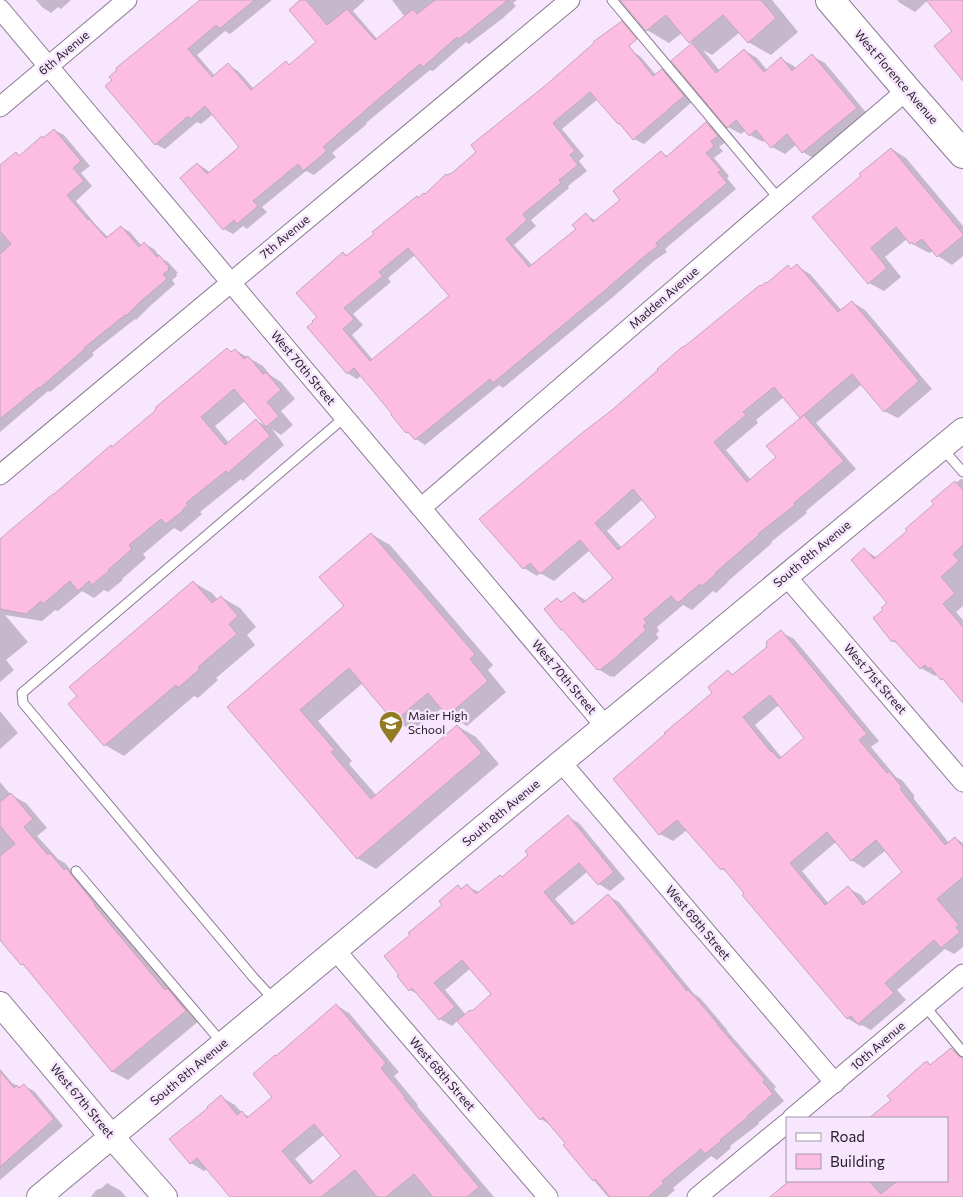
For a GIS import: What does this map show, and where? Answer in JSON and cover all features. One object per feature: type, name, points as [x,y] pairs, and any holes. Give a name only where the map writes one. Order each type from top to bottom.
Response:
[{"type":"main road","name":"West Florence Avenue","points":[[830,0],[963,154]]},
{"type":"street","name":"6th Avenue","points":[[0,106],[128,0]]},
{"type":"street","name":"7th Avenue","points":[[0,475],[570,0]]},
{"type":"street","name":"West 70th Street","points":[[0,9],[606,727]]},
{"type":"street","name":"Madden Avenue","points":[[421,508],[907,90]]},
{"type":"street","name":"South 8th Avenue","points":[[39,1197],[963,430]]},
{"type":"street","name":"West 71st Street","points":[[786,576],[963,782]]},
{"type":"street","name":"West 69th Street","points":[[561,762],[835,1083]]},
{"type":"street","name":"West 68th Street","points":[[336,951],[548,1197]]},
{"type":"street","name":"10th Avenue","points":[[793,1117],[963,974]]},
{"type":"street","name":"West 67th Street","points":[[0,1004],[165,1197]]},
{"type":"street","points":[[697,1197],[786,1124]]},
{"type":"lane","points":[[612,0],[779,199]]},
{"type":"lane","points":[[274,1000],[23,703],[22,693],[345,417]]},
{"type":"lane","points":[[942,447],[963,472]]},
{"type":"lane","points":[[76,871],[223,1044]]},
{"type":"lane","points":[[924,1006],[963,1052]]},
{"type":"building","points":[[200,0],[255,0],[219,29],[216,25],[188,49],[212,77],[228,63],[251,90],[286,61],[289,65],[316,42],[289,10],[300,0],[306,0],[327,25],[347,9],[375,40],[413,9],[417,14],[435,0],[508,0],[459,39],[457,37],[423,67],[420,64],[323,147],[327,151],[303,171],[298,164],[253,201],[258,206],[237,224],[234,220],[223,230],[180,178],[197,163],[207,174],[239,147],[205,106],[190,119],[188,116],[155,145],[105,86],[112,80],[109,77],[117,70],[116,68]]},
{"type":"building","points":[[620,0],[761,0],[776,18],[748,43],[723,15],[689,43],[666,15],[646,31]]},
{"type":"building","points":[[926,0],[963,0],[963,81],[934,46],[952,31]]},
{"type":"building","points":[[622,21],[637,39],[629,46],[653,76],[662,69],[684,96],[633,140],[590,92],[553,123],[575,151],[570,155],[578,165],[559,180],[561,183],[523,214],[527,220],[506,239],[529,267],[576,229],[572,225],[586,213],[593,222],[620,200],[613,191],[661,151],[666,157],[706,122],[718,136],[711,141],[714,146],[706,153],[721,170],[718,172],[727,183],[656,243],[658,246],[493,383],[490,379],[415,440],[408,432],[406,433],[354,368],[347,374],[307,327],[317,317],[296,293],[343,252],[346,256],[374,234],[372,232],[417,196],[418,198],[425,194],[446,174],[452,173],[476,152],[471,145],[546,85],[593,42]],"holes":[[[408,248],[449,296],[370,361],[343,329],[354,319],[344,308],[383,276],[379,272]]]},
{"type":"building","points":[[692,43],[716,73],[744,49],[764,72],[781,57],[792,71],[812,54],[857,108],[802,153],[787,134],[771,148],[756,130],[749,136],[736,120],[727,128],[671,61]]},
{"type":"building","points":[[54,129],[81,161],[73,168],[84,181],[67,195],[106,238],[121,226],[139,247],[144,242],[157,257],[159,255],[169,267],[169,270],[163,274],[167,279],[126,316],[84,348],[40,388],[0,419],[0,254],[11,244],[0,231],[0,165],[16,152],[19,156],[42,136],[43,138]]},
{"type":"building","points":[[891,148],[963,236],[937,257],[922,239],[914,245],[912,242],[910,244],[896,227],[871,248],[887,268],[868,284],[812,217]]},
{"type":"building","points":[[797,264],[838,312],[852,301],[919,381],[884,412],[852,374],[800,418],[774,387],[743,412],[746,415],[714,442],[747,482],[776,457],[766,446],[804,415],[844,461],[794,503],[795,505],[758,534],[702,586],[700,584],[678,603],[671,596],[644,619],[647,623],[643,626],[646,630],[614,659],[600,670],[597,670],[544,609],[557,598],[561,602],[574,592],[583,603],[613,578],[580,540],[540,574],[530,563],[523,569],[479,519],[612,410],[681,348],[760,285],[767,283],[788,265],[791,269]],"holes":[[[633,489],[656,517],[618,550],[595,523]]]},
{"type":"building","points":[[227,348],[231,352],[235,349],[244,359],[248,356],[263,374],[266,372],[281,390],[267,402],[279,416],[266,427],[234,389],[201,417],[225,445],[256,419],[270,436],[228,473],[226,471],[186,503],[188,505],[183,511],[166,524],[161,519],[129,545],[132,549],[92,585],[89,581],[78,591],[70,581],[43,604],[41,601],[26,614],[0,609],[0,539],[111,445],[112,447],[155,411],[156,407]]},
{"type":"building","points":[[955,481],[963,490],[963,545],[953,554],[959,561],[941,577],[955,593],[943,604],[963,627],[963,703],[930,667],[928,669],[925,665],[920,669],[894,640],[892,642],[873,618],[883,610],[881,608],[887,603],[851,560],[864,548],[874,559],[907,531],[905,529],[934,504],[931,501]]},
{"type":"building","points":[[371,533],[475,654],[470,659],[488,681],[447,716],[428,693],[394,722],[349,668],[300,710],[335,750],[331,752],[371,799],[457,725],[482,753],[357,859],[227,707],[344,606],[319,577]]},
{"type":"building","points":[[193,581],[212,603],[221,596],[238,616],[229,624],[237,634],[198,667],[200,669],[178,688],[176,685],[104,746],[68,704],[77,696],[69,687]]},
{"type":"building","points":[[781,630],[867,734],[859,740],[887,773],[889,771],[901,786],[901,790],[945,845],[955,837],[963,847],[963,877],[937,899],[959,925],[956,927],[960,932],[941,948],[934,940],[885,983],[894,993],[858,1024],[851,1016],[847,1019],[742,895],[744,893],[723,868],[721,870],[677,820],[659,835],[613,779],[712,693],[708,687],[728,670],[732,675],[767,647],[766,642]],"holes":[[[770,695],[804,738],[779,759],[771,752],[743,717]],[[827,832],[851,861],[876,840],[902,872],[863,905],[848,886],[825,905],[790,863]]]},
{"type":"building","points":[[11,793],[33,819],[24,827],[48,855],[50,853],[64,870],[66,868],[94,905],[165,990],[167,988],[186,1011],[112,1072],[23,964],[21,965],[0,940],[0,856],[15,844],[0,826],[0,802]]},
{"type":"building","points":[[568,815],[614,872],[598,885],[579,863],[544,892],[572,925],[608,894],[687,991],[696,998],[765,1080],[763,1082],[773,1094],[705,1154],[701,1149],[662,1181],[664,1183],[648,1197],[610,1197],[595,1179],[593,1181],[543,1117],[540,1120],[457,1021],[491,994],[462,960],[434,983],[455,1007],[439,1020],[412,988],[409,991],[384,956],[442,905],[439,901],[458,885],[461,889],[467,884],[476,894],[500,875],[502,877],[528,855],[525,851]]},
{"type":"building","points":[[336,1004],[386,1063],[381,1068],[404,1098],[479,1187],[467,1197],[433,1197],[414,1174],[386,1197],[377,1197],[355,1170],[321,1197],[230,1197],[197,1158],[190,1164],[169,1139],[208,1108],[221,1095],[237,1115],[242,1111],[247,1118],[272,1097],[253,1074]],"holes":[[[314,1124],[341,1156],[310,1184],[282,1151]]]},
{"type":"building","points":[[951,1048],[963,1058],[963,1197],[770,1197],[788,1182],[870,1182],[881,1194],[896,1182],[948,1182],[948,1117],[870,1117],[891,1100],[887,1096],[925,1062],[927,1061],[930,1065]]},
{"type":"building","points":[[0,1071],[14,1088],[17,1085],[19,1088],[24,1084],[54,1119],[0,1167]]},
{"type":"place","name":"Maier High School","points":[[391,744]]}]
